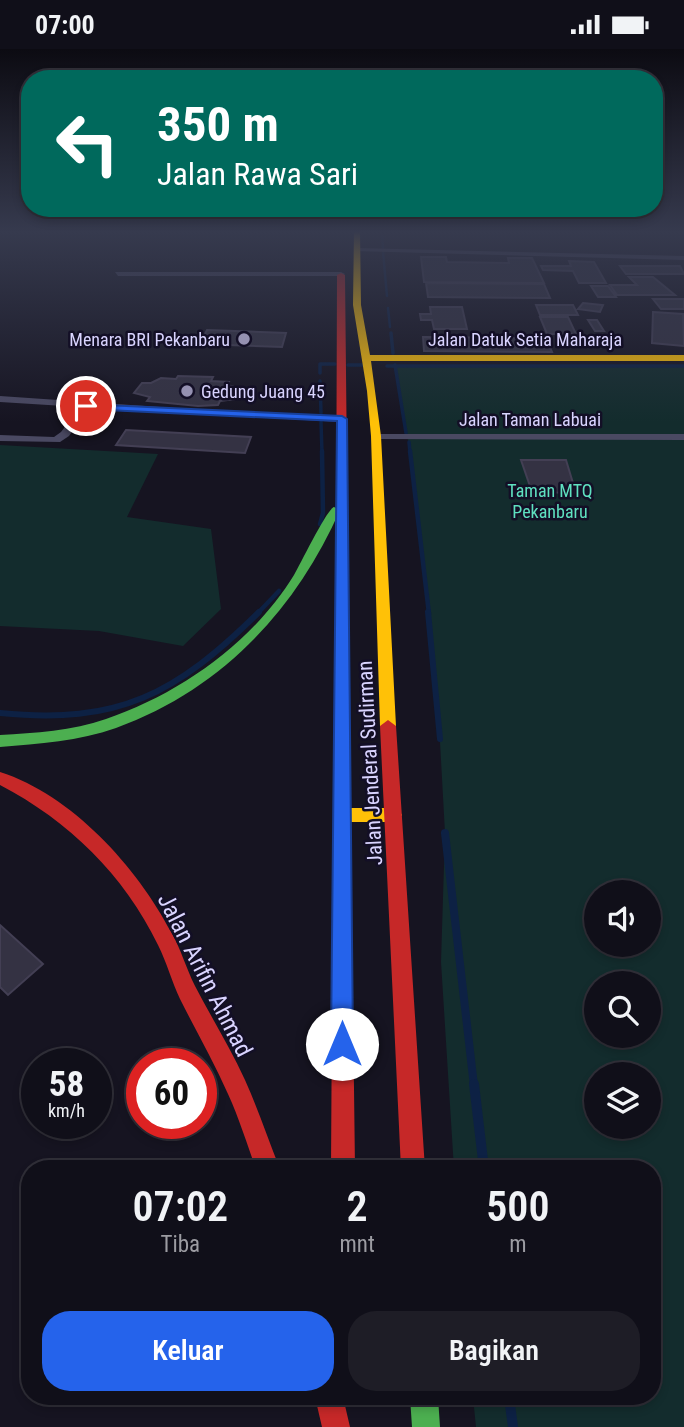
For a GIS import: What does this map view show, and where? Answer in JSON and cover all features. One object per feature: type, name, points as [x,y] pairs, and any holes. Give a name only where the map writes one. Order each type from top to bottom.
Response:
[{"type":"main road","name":"Jalan Jenderal Sudirman","points":[[340,294],[348,760],[344,815],[343,1160]]},
{"type":"main road","name":"Jalan Jenderal Sudirman","points":[[357,294],[376,436],[383,761],[393,815],[413,1160]]},
{"type":"main road","name":"Jalan Datuk Setia Maharaja","points":[[366,358],[684,358]]},
{"type":"main road","points":[[0,741],[49,737],[107,725],[155,706],[211,672],[270,614],[309,568],[326,537],[342,484]]},
{"type":"main road","name":"Jalan Arifin Ahmad","points":[[0,778],[39,797],[68,819],[101,847],[131,884],[162,932],[184,983],[239,1092],[265,1160]]},
{"type":"main road","points":[[344,815],[393,815]]},
{"type":"main road","points":[[331,1405],[336,1427]]},
{"type":"main road","points":[[425,1405],[426,1427]]},
{"type":"main road","points":[[347,1407],[348,1427]]},
{"type":"street","points":[[0,399],[342,419]]},
{"type":"street","points":[[0,438],[56,440],[65,434],[86,406]]},
{"type":"street","name":"Jalan Taman Labuai","points":[[376,436],[684,437]]},
{"type":"green space","name":"Taman MTQ Pekanbaru","points":[[395,365],[684,366],[684,1427],[476,1427],[474,1405],[661,1405],[661,1160],[453,1160],[441,962],[445,833],[437,687],[409,445]]},
{"type":"green space","points":[[0,445],[158,454],[127,517],[211,529],[221,609],[183,646],[99,631],[0,626]]},
{"type":"building","points":[[428,294],[548,294],[550,298],[428,297]]},
{"type":"building","points":[[596,294],[614,294],[616,297],[598,297]]},
{"type":"building","points":[[617,294],[675,295],[617,295]]},
{"type":"building","points":[[653,299],[684,299],[684,309],[661,309]]},
{"type":"building","points":[[583,303],[603,305],[600,312],[578,309]]},
{"type":"building","points":[[536,305],[573,305],[578,315],[540,315]]},
{"type":"building","points":[[430,307],[462,307],[467,329],[434,329],[432,320],[421,320],[420,314],[431,314]]},
{"type":"building","points":[[653,312],[683,314],[684,346],[652,343]]},
{"type":"building","points":[[540,317],[568,317],[576,334],[547,334]]},
{"type":"building","points":[[588,320],[597,320],[604,331],[595,331]]},
{"type":"building","name":"Menara BRI Pekanbaru","points":[[207,330],[286,333],[282,347],[200,344]]},
{"type":"building","points":[[423,337],[546,338],[552,352],[424,351]]},
{"type":"building","name":"Gedung Juang 45","points":[[178,376],[213,377],[211,381],[229,382],[228,385],[240,389],[235,399],[220,401],[218,405],[198,406],[147,401],[150,397],[134,393],[142,383],[151,383],[161,378],[176,379]]},
{"type":"building","points":[[126,430],[251,437],[245,453],[116,445]]},
{"type":"building","points":[[521,460],[566,460],[576,493],[532,492]]},
{"type":"building","points":[[0,925],[43,964],[8,995],[0,987]]},
{"type":"waterway","points":[[388,308],[390,327]]},
{"type":"waterway","points":[[391,333],[393,353]]},
{"type":"waterway","points":[[320,373],[320,364],[335,364]]},
{"type":"waterway","points":[[348,365],[365,365]]},
{"type":"waterway","points":[[387,366],[395,366]]},
{"type":"waterway","points":[[395,366],[684,366]]},
{"type":"waterway","points":[[395,366],[406,433]]},
{"type":"waterway","points":[[320,381],[321,413]]},
{"type":"waterway","points":[[321,422],[322,453]]},
{"type":"waterway","points":[[409,442],[410,453]]},
{"type":"waterway","points":[[320,524],[323,513],[322,451]]},
{"type":"waterway","points":[[410,451],[429,614]]},
{"type":"waterway","points":[[258,613],[279,591]]},
{"type":"waterway","points":[[428,612],[440,739]]},
{"type":"waterway","points":[[0,713],[79,714],[112,708],[143,698],[200,664],[258,613]]},
{"type":"waterway","points":[[445,833],[474,1086]]},
{"type":"waterway","points":[[474,1084],[483,1160]]},
{"type":"waterway","points":[[510,1405],[513,1427]]},
{"type":"traffic: fast","points":[[0,741],[55,736],[110,724],[147,709],[182,690],[246,641],[273,612],[298,580],[318,546],[334,510]]},
{"type":"traffic: fast","points":[[342,564],[342,845]]},
{"type":"traffic: fast","points":[[425,1405],[426,1427]]},
{"type":"traffic: slow","points":[[357,294],[376,436],[388,726]]},
{"type":"traffic: slow","points":[[366,358],[684,358]]},
{"type":"traffic: slow","points":[[343,815],[393,815]]},
{"type":"traffic: jam","points":[[341,294],[342,564]]},
{"type":"traffic: jam","points":[[388,726],[412,1160]]},
{"type":"traffic: jam","points":[[0,778],[27,791],[75,825],[116,866],[151,913],[186,989],[228,1067],[265,1160]]},
{"type":"traffic: jam","points":[[342,845],[343,1160]]},
{"type":"traffic: jam","points":[[331,1405],[336,1427]]},
{"type":"place","name":"Menara BRI Pekanbaru","points":[[244,339]]},
{"type":"place","name":"Gedung Juang 45","points":[[187,391]]},
{"type":"route","points":[[86,406],[342,419],[342,1044]]}]
